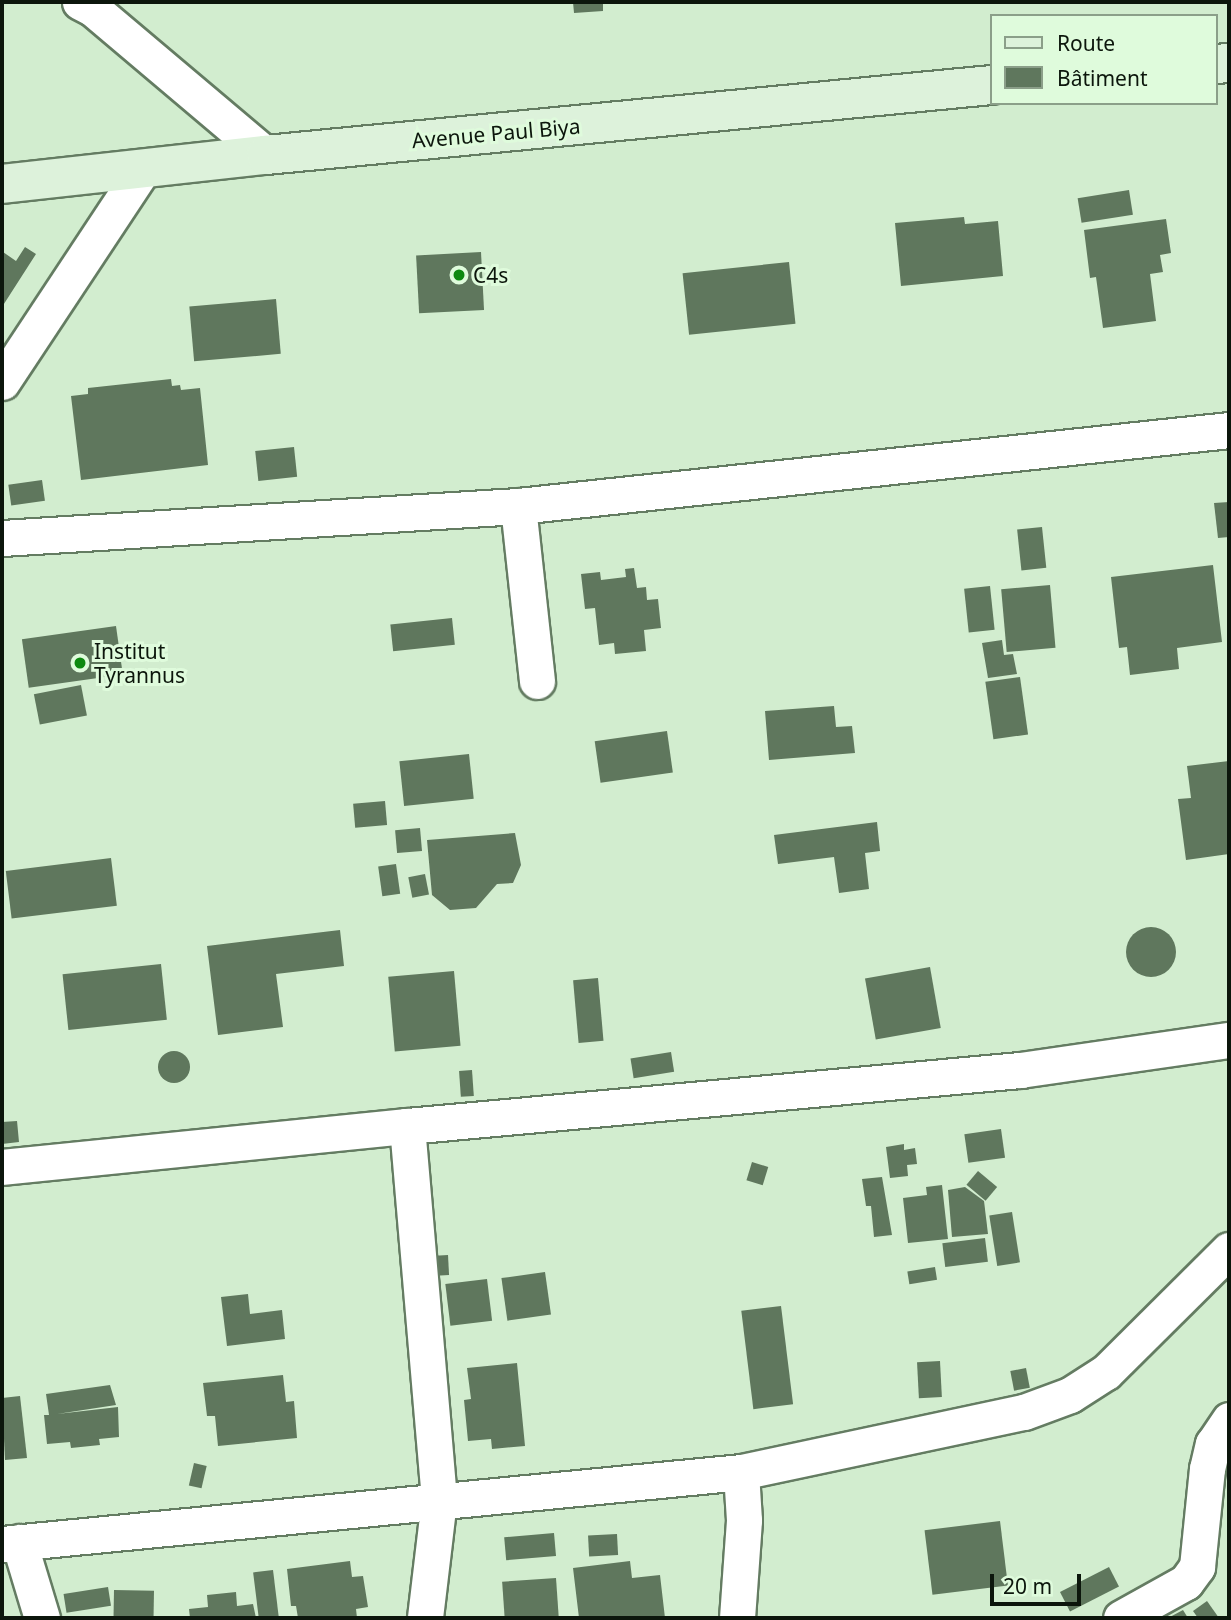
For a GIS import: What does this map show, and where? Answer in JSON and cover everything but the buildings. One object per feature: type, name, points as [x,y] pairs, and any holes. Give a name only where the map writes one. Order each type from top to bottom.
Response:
[{"type":"main road","name":"Avenue Paul Biya","points":[[2,184],[267,155],[990,85]]},
{"type":"street","points":[[80,2],[92,8],[267,155]]},
{"type":"street","points":[[2,382],[143,169]]},
{"type":"street","points":[[2,538],[518,506],[1229,430]]},
{"type":"street","points":[[518,506],[537,681]]},
{"type":"street","points":[[2,1167],[407,1126],[1020,1070],[1229,1040]]},
{"type":"street","points":[[407,1126],[439,1500],[425,1618]]},
{"type":"street","points":[[42,1618],[10,1543],[741,1472],[1024,1412],[1070,1395],[1106,1372],[1229,1250]]},
{"type":"street","points":[[1121,1618],[1186,1582],[1197,1567],[1207,1469],[1213,1444],[1229,1420]]},
{"type":"street","points":[[737,1618],[744,1520],[741,1472]]},
{"type":"place","name":"C4s","points":[[459,275]]},
{"type":"place","name":"Institut Tyrannus","points":[[80,663]]}]
